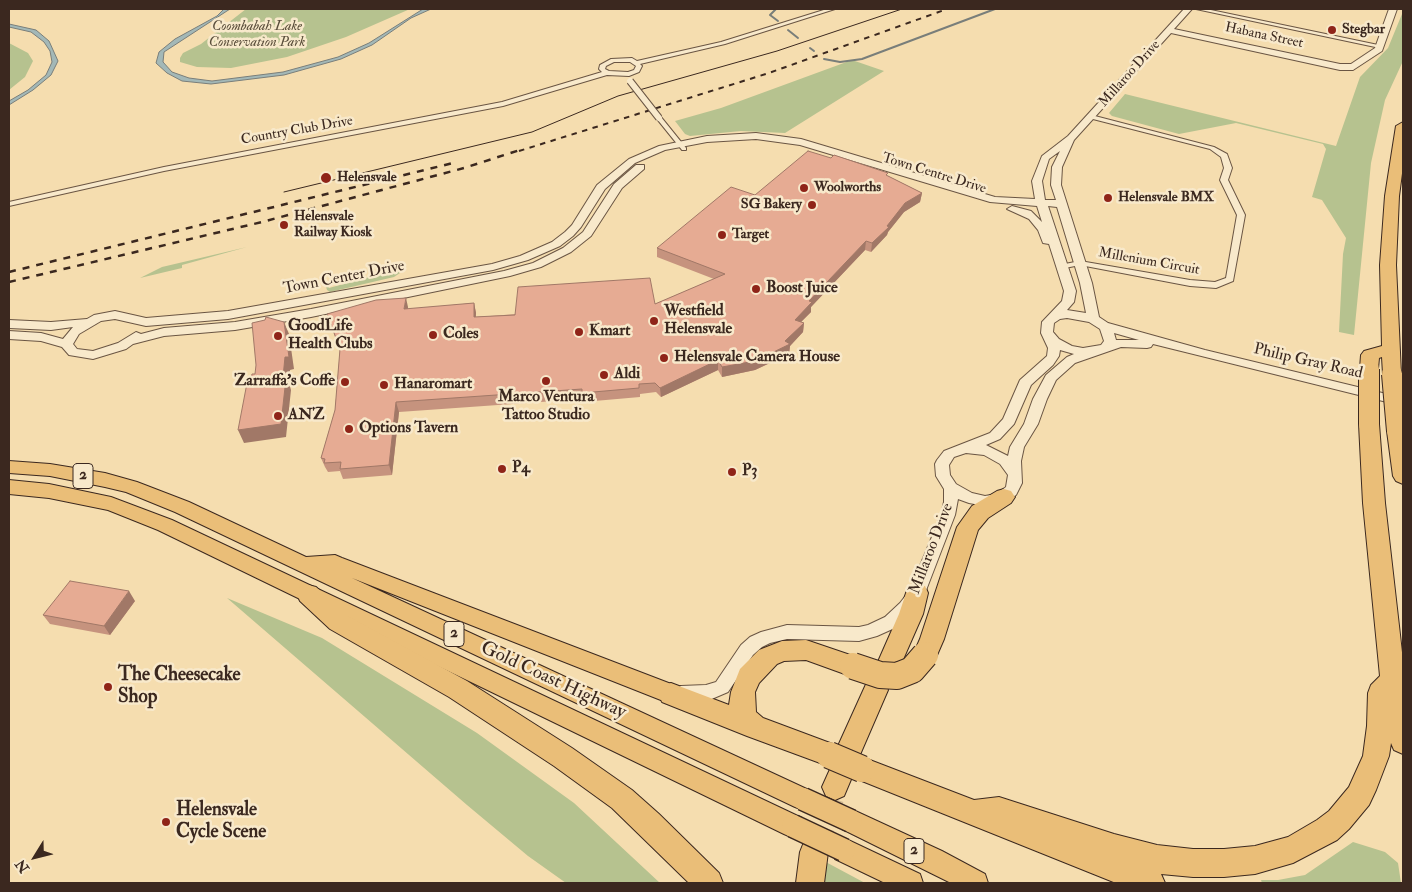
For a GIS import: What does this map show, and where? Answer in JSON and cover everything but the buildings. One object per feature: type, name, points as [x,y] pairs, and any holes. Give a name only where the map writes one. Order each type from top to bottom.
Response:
[{"type":"highway","points":[[1403,126],[1392,196],[1388,265],[1392,374],[1403,476]]},
{"type":"highway","points":[[1391,349],[1370,355],[1369,424],[1374,503],[1393,679],[1403,742]]},
{"type":"highway","name":"Gold Coast Highway","points":[[9,467],[78,475],[130,487],[182,507],[852,821],[976,883]]},
{"type":"highway","name":"Gold Coast Highway","points":[[9,487],[57,492],[111,504],[165,525],[911,883]]},
{"type":"highway","points":[[756,728],[745,718],[742,705],[743,692],[749,677],[768,657],[782,651],[806,650],[880,675],[897,676],[912,670],[925,655],[932,639],[968,527],[980,512],[1004,497]]},
{"type":"highway","points":[[302,564],[335,564],[756,728],[840,775],[974,813],[1150,883]]},
{"type":"highway","points":[[889,664],[911,614],[917,592]]},
{"type":"highway","points":[[308,594],[338,622],[458,689],[563,757],[622,799],[709,883]]},
{"type":"highway","points":[[974,813],[999,810],[1114,848],[1157,859],[1193,863],[1224,863],[1255,860],[1293,849],[1333,825],[1359,796],[1376,756],[1380,726],[1380,693],[1393,679]]},
{"type":"highway","points":[[840,775],[876,690]]},
{"type":"highway","points":[[810,883],[814,852]]},
{"type":"street","name":"Country Club Drive","points":[[9,204],[201,162],[494,106],[589,79],[606,66],[626,59],[637,63],[722,43],[832,9]]},
{"type":"street","name":"Millaroo Drive","points":[[1049,336],[1046,327],[1048,322],[1068,302],[1070,290],[1039,192],[1038,180],[1045,158],[1071,138],[1188,9]]},
{"type":"street","points":[[1199,9],[1380,46],[1393,9]]},
{"type":"street","name":"Habana Street","points":[[1169,30],[1340,67],[1353,67],[1380,46]]},
{"type":"street","points":[[630,78],[639,66],[637,63]]},
{"type":"street","name":"Country Club Drive","points":[[606,66],[619,75],[630,78],[681,147]]},
{"type":"street","name":"Millenium Circuit","points":[[1062,263],[1080,263],[1190,283],[1216,285],[1230,279],[1242,215],[1224,180],[1228,168],[1224,156],[1212,148],[1091,117]]},
{"type":"street","name":"Town Centre Drive","points":[[556,244],[576,227],[601,187],[623,168],[646,154],[731,137],[780,138],[824,148],[989,199],[1063,208]]},
{"type":"street","name":"Millaroo Drive","points":[[1071,138],[1057,167],[1056,185],[1086,283],[1092,319]]},
{"type":"street","name":"Town Centre Drive","points":[[429,289],[506,274],[537,265],[556,256],[587,234],[612,193],[626,177],[650,161],[681,147],[737,141],[791,145],[841,158],[988,205],[1012,209],[1043,207]]},
{"type":"street","points":[[919,177],[922,180],[940,186],[943,191]]},
{"type":"street","points":[[989,199],[1022,197],[1039,192]]},
{"type":"street","points":[[1012,209],[1027,212],[1037,221],[1043,230],[1051,253],[1062,263]]},
{"type":"street","name":"Town Center Drive","points":[[66,344],[73,352],[93,355],[113,351],[130,342],[164,332],[235,326],[310,307],[493,267],[533,255],[556,244]]},
{"type":"street","name":"Town Center Drive","points":[[90,321],[115,316],[146,322],[169,322],[310,307],[429,289]]},
{"type":"street","name":"Philip Gray Road","points":[[1056,316],[1067,314],[1080,315],[1104,326],[1204,354],[1403,402]]},
{"type":"street","points":[[130,342],[137,335],[138,331],[138,326],[134,319]]},
{"type":"street","points":[[9,324],[51,326],[90,321]]},
{"type":"street","points":[[9,335],[41,337],[66,344],[75,331],[90,321]]},
{"type":"street","points":[[1104,326],[1109,334],[1110,341],[1105,348]]},
{"type":"street","points":[[1049,336],[1055,342],[1068,349],[1092,352]]},
{"type":"street","points":[[1049,336],[1054,348],[1053,356],[1049,362],[1025,382],[1009,421],[994,436],[949,454],[942,464],[943,476],[951,488],[959,493],[974,499],[990,500],[1004,497],[1014,487],[1014,461],[1017,447],[1031,424],[1040,399],[1051,378],[1071,360],[1092,352]]},
{"type":"street","name":"Philip Gray Road","points":[[1092,352],[1120,343],[1151,344],[1204,354]]},
{"type":"street","points":[[965,448],[981,449],[997,454],[1009,464],[1015,475]]},
{"type":"street","name":"Millaroo Drive","points":[[671,694],[700,694],[719,689],[726,683],[747,650],[756,642],[770,635],[787,632],[859,634],[883,627],[898,617],[917,592],[948,515],[951,502],[951,488]]},
{"type":"green space","name":"Coombabah Lake Conservation Park","points":[[246,9],[410,9],[346,37],[287,57],[231,68],[197,67],[180,62],[183,53],[201,44]]},
{"type":"green space","points":[[1402,14],[1403,61],[1385,100],[1371,163],[1354,335],[1339,332],[1343,254],[1346,238],[1322,200],[1312,197],[1326,149],[1323,144],[1236,123],[1179,134],[1112,116],[1109,113],[1125,94],[1336,146],[1360,77],[1388,48]]},
{"type":"green space","points":[[9,43],[28,53],[33,61],[25,77],[9,90]]},
{"type":"green space","points":[[852,60],[884,71],[785,133],[741,131],[690,136],[685,134],[675,121],[721,108]]},
{"type":"green space","points":[[247,247],[182,265],[182,268],[140,278],[162,267]]},
{"type":"green space","points":[[398,269],[400,273],[394,277],[330,292],[327,290],[322,274],[329,288]]},
{"type":"green space","points":[[227,598],[322,638],[477,733],[574,803],[660,883],[566,883],[528,856],[467,805]]},
{"type":"green space","points":[[1353,842],[1385,852],[1398,863],[1401,883],[1262,883],[1261,880],[1278,880],[1305,875]]},
{"type":"green space","points":[[822,860],[865,883],[822,883]]},
{"type":"shaded area","points":[[224,9],[230,9],[164,52],[163,62],[172,72],[189,78],[212,81],[283,72],[338,57],[369,43],[423,9],[431,9],[411,18],[372,45],[341,59],[284,75],[211,84],[182,81],[167,73],[156,63],[159,52],[175,39],[217,16]]},
{"type":"shaded area","points":[[9,24],[36,30],[49,41],[58,61],[51,75],[33,90],[9,105],[9,101],[28,90],[46,75],[52,62],[50,51],[44,42],[31,32],[9,27]]},
{"type":"waterway","points":[[776,9],[770,15],[778,21]]},
{"type":"waterway","points":[[824,59],[840,62],[862,59],[995,9]]},
{"type":"waterway","points":[[788,30],[798,38]]},
{"type":"waterway","points":[[810,48],[814,51]]},
{"type":"tunnel","points":[[814,852],[831,798]]},
{"type":"tram line","points":[[284,192],[532,132],[618,96],[777,51],[902,9]]},
{"type":"railway","points":[[519,151],[769,73],[947,9]]},
{"type":"railway","points":[[9,282],[262,222],[464,168],[523,149]]},
{"type":"railway","points":[[9,272],[453,163]]},
{"type":"place","name":"Stegbar","points":[[1332,30]]},
{"type":"place","name":"Helensvale","points":[[326,178]]},
{"type":"place","name":"Woolworths","points":[[804,188]]},
{"type":"place","name":"Helensvale BMX","points":[[1108,198]]},
{"type":"place","name":"SG Bakery","points":[[812,205]]},
{"type":"place","name":"Helensvale Railway Kiosk","points":[[284,225]]},
{"type":"place","name":"Target","points":[[722,235]]},
{"type":"place","name":"Boost Juice","points":[[756,289]]},
{"type":"place","name":"Westfield Helensvale","points":[[654,321]]},
{"type":"place","name":"Kmart","points":[[579,332]]},
{"type":"place","name":"Coles","points":[[433,335]]},
{"type":"place","name":"GoodLife Health Clubs","points":[[278,336]]},
{"type":"place","name":"Helensvale Camera House","points":[[664,358]]},
{"type":"place","name":"Aldi","points":[[604,375]]},
{"type":"place","name":"Marco Ventura Tattoo Studio","points":[[546,381]]},
{"type":"place","name":"Zarraffa's Coffe","points":[[345,382]]},
{"type":"place","name":"Hanaromart","points":[[384,385]]},
{"type":"place","name":"ANZ","points":[[278,416]]},
{"type":"place","name":"Options Tavern","points":[[349,429]]},
{"type":"place","name":"P4","points":[[502,469]]},
{"type":"place","name":"P3","points":[[732,472]]},
{"type":"place","name":"The Cheesecake Shop","points":[[108,687]]},
{"type":"place","name":"Helensvale Cycle Scene","points":[[166,822]]}]
